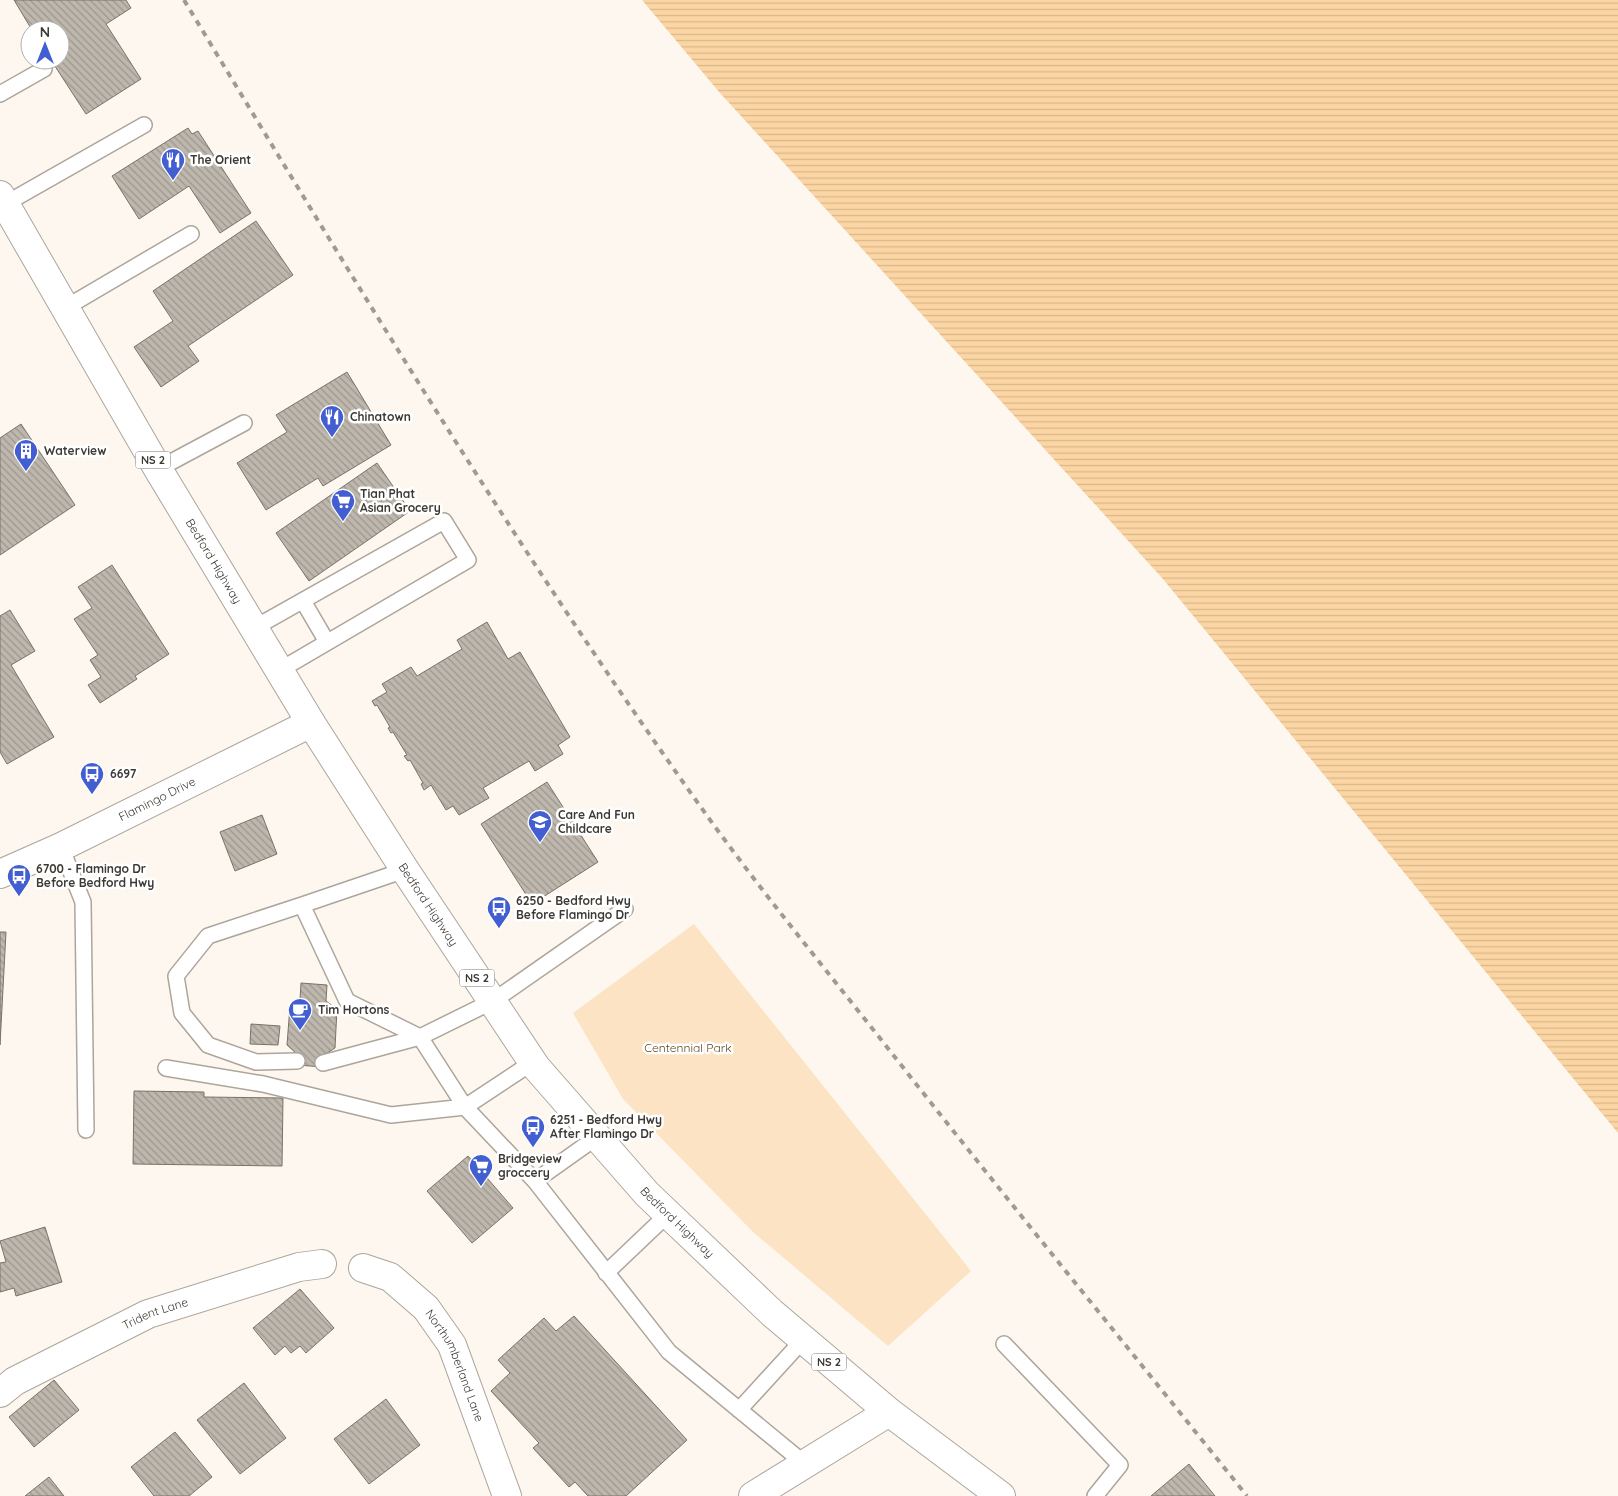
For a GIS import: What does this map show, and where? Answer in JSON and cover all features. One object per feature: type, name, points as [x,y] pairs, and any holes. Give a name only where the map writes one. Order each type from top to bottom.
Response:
[{"type":"main road","name":"Bedford Highway","points":[[3,199],[158,469],[311,723],[405,870],[533,1062],[647,1194],[772,1313],[889,1412],[1001,1496]]},
{"type":"main road","name":"Flamingo Drive","points":[[0,874],[61,848],[311,723]]},
{"type":"main road","name":"Trident Lane","points":[[0,1393],[15,1381],[148,1314],[299,1267],[322,1264]]},
{"type":"main road","name":"Northumberland Lane","points":[[363,1268],[390,1277],[426,1308],[452,1345],[507,1496]]},
{"type":"main road","points":[[753,1496],[889,1412]]},
{"type":"lane","points":[[0,94],[42,70]]},
{"type":"lane","points":[[3,199],[144,125]]},
{"type":"lane","points":[[65,308],[191,234]]},
{"type":"lane","points":[[158,469],[244,423]]},
{"type":"lane","points":[[254,628],[444,521],[468,560],[280,670]]},
{"type":"lane","points":[[303,601],[327,642]]},
{"type":"lane","points":[[61,848],[83,902],[86,1130]]},
{"type":"lane","points":[[297,1061],[256,1062],[208,1045],[182,1013],[176,976],[208,936],[405,870]]},
{"type":"lane","points":[[302,905],[348,1001],[420,1037],[465,1106],[535,1181],[669,1352],[804,1464]]},
{"type":"lane","points":[[323,1063],[420,1037],[493,1001],[625,909]]},
{"type":"lane","points":[[166,1068],[263,1084],[391,1115],[465,1106],[533,1062]]},
{"type":"lane","points":[[535,1181],[597,1137]]},
{"type":"lane","points":[[606,1273],[668,1214]]},
{"type":"lane","points":[[739,1410],[803,1340]]},
{"type":"lane","points":[[1004,1344],[1120,1465],[1095,1496]]},
{"type":"green space","name":"Centennial Park","points":[[694,924],[971,1271],[888,1346],[753,1232],[623,1099],[573,1013]]},
{"type":"shaded area","points":[[642,0],[1618,0],[1618,1133],[1163,579],[720,93]]},
{"type":"building","points":[[14,0],[126,0],[131,8],[106,24],[141,79],[86,114],[57,70],[70,70],[70,20],[26,20]]},
{"type":"building","name":"The Orient","points":[[188,128],[192,134],[198,131],[251,213],[220,233],[189,186],[139,219],[112,176]]},
{"type":"building","points":[[256,221],[293,275],[188,346],[199,361],[161,387],[134,347],[173,321],[153,291]]},
{"type":"building","name":"Chinatown","points":[[347,372],[391,445],[323,486],[318,478],[266,510],[237,463],[287,432],[276,415]]},
{"type":"building","name":"Waterview","points":[[21,424],[75,505],[0,555],[0,438]]},
{"type":"building","name":"Tian Phat Asian Grocery","points":[[377,463],[410,511],[309,581],[276,533]]},
{"type":"building","points":[[112,565],[169,654],[135,676],[137,679],[100,703],[88,685],[101,677],[90,660],[98,655],[74,619],[92,608],[78,587]]},
{"type":"building","points":[[10,610],[35,651],[11,665],[54,737],[7,764],[0,752],[0,616]]},
{"type":"building","points":[[487,622],[508,659],[520,652],[570,737],[558,745],[563,754],[535,771],[529,761],[483,788],[489,798],[459,815],[453,806],[446,810],[431,785],[424,790],[421,784],[423,783],[410,760],[408,761],[404,756],[407,755],[393,732],[391,733],[388,728],[390,727],[377,705],[375,706],[372,701],[387,692],[382,684],[411,667],[417,676],[462,649],[457,640]]},
{"type":"building","name":"Care And Fun Childcare","points":[[547,782],[598,862],[532,904],[481,824]]},
{"type":"building","points":[[262,815],[277,854],[235,871],[220,832]]},
{"type":"building","points":[[0,932],[6,932],[0,1045]]},
{"type":"building","points":[[301,983],[327,985],[326,1001],[337,1009],[335,1048],[324,1055],[323,1067],[297,1065],[297,1054],[287,1045],[290,1006],[300,1000]]},
{"type":"building","points":[[251,1024],[280,1026],[278,1045],[250,1044]]},
{"type":"building","points":[[134,1091],[204,1092],[204,1097],[283,1098],[282,1166],[133,1164]]},
{"type":"building","points":[[468,1156],[513,1208],[472,1243],[427,1191]]},
{"type":"building","points":[[45,1227],[62,1282],[16,1296],[14,1288],[0,1292],[0,1263],[6,1262],[0,1241]]},
{"type":"building","points":[[300,1289],[334,1328],[306,1353],[300,1346],[291,1353],[285,1346],[275,1355],[253,1328]]},
{"type":"building","points":[[574,1316],[687,1440],[626,1496],[588,1496],[575,1482],[569,1487],[533,1448],[539,1443],[491,1391],[510,1373],[498,1360],[544,1318],[556,1331]]},
{"type":"building","points":[[54,1380],[79,1410],[34,1447],[9,1417]]},
{"type":"building","points":[[244,1383],[286,1438],[240,1474],[197,1420]]},
{"type":"building","points":[[386,1399],[420,1445],[369,1484],[334,1439]]},
{"type":"building","points":[[175,1432],[212,1477],[189,1496],[154,1496],[131,1467]]},
{"type":"building","points":[[1189,1464],[1215,1496],[1151,1496]]},
{"type":"building","points":[[49,1477],[64,1496],[25,1496]]},
{"type":"railway","points":[[184,0],[375,313],[506,520],[642,724],[713,824],[775,907],[1247,1496]]},
{"type":"place","name":"The Orient","points":[[173,181]]},
{"type":"place","name":"Chinatown","points":[[332,438]]},
{"type":"place","name":"Waterview","points":[[26,472]]},
{"type":"place","name":"Tian Phat Asian Grocery","points":[[343,522]]},
{"type":"place","name":"6697","points":[[92,795]]},
{"type":"place","name":"Care And Fun Childcare","points":[[540,843]]},
{"type":"place","name":"6700 - Flamingo Dr Before Bedford Hwy","points":[[19,897]]},
{"type":"place","name":"6250 - Bedford Hwy Before Flamingo Dr","points":[[499,929]]},
{"type":"place","name":"Tim Hortons","points":[[300,1031]]},
{"type":"place","name":"6251 - Bedford Hwy After Flamingo Dr","points":[[533,1148]]},
{"type":"place","name":"Bridgeview groccery","points":[[481,1187]]}]
